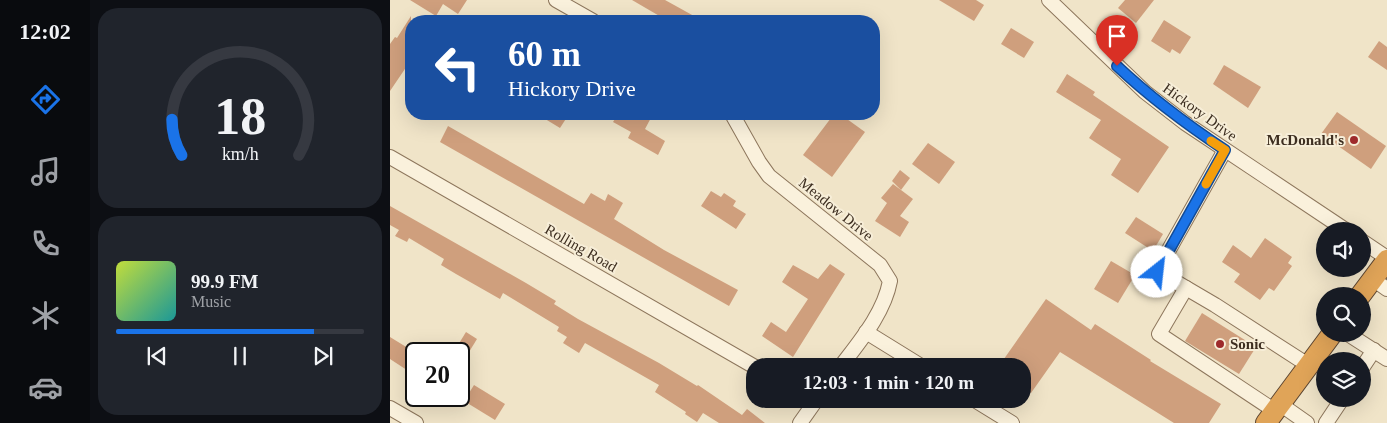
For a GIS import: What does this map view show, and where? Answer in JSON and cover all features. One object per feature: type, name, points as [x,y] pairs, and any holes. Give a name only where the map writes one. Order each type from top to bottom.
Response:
[{"type":"highway","points":[[1380,284],[1387,259]]},
{"type":"highway","points":[[1273,413],[1326,342]]},
{"type":"street","points":[[556,0],[582,15]]},
{"type":"street","name":"Hickory Drive","points":[[1049,0],[1144,92],[1185,124],[1333,222]]},
{"type":"street","name":"Meadow Drive","points":[[735,120],[759,162],[770,176],[880,265],[890,281],[887,296],[866,332]]},
{"type":"street","points":[[1225,150],[1157,272],[1215,305],[1308,366]]},
{"type":"street","name":"Rolling Road","points":[[390,157],[746,362]]},
{"type":"street","points":[[1371,248],[1387,259]]},
{"type":"street","points":[[1186,288],[1159,334],[1273,413],[1307,423]]},
{"type":"street","points":[[847,358],[866,332],[908,358]]},
{"type":"street","points":[[1361,342],[1387,359]]},
{"type":"street","points":[[1371,354],[1374,350]]},
{"type":"street","points":[[1326,423],[1337,407]]},
{"type":"street","points":[[390,408],[416,423]]},
{"type":"street","points":[[800,423],[809,408]]},
{"type":"street","points":[[988,408],[1012,423]]},
{"type":"building","points":[[410,0],[467,0],[458,14],[443,4],[437,15]]},
{"type":"building","points":[[632,0],[665,0],[692,15],[658,15]]},
{"type":"building","points":[[939,0],[976,0],[984,5],[974,21]]},
{"type":"building","points":[[1125,0],[1154,0],[1136,23],[1118,8]]},
{"type":"building","points":[[1164,20],[1191,37],[1180,54],[1172,49],[1170,53],[1151,41]]},
{"type":"building","points":[[405,25],[405,69],[390,91],[390,44],[395,37],[397,38]]},
{"type":"building","points":[[1011,28],[1034,42],[1024,58],[1001,44]]},
{"type":"building","points":[[1379,41],[1387,47],[1387,70],[1368,57]]},
{"type":"building","points":[[1224,65],[1261,87],[1248,108],[1213,84]]},
{"type":"building","points":[[1067,74],[1095,92],[1093,95],[1169,147],[1138,193],[1111,175],[1121,159],[1089,138],[1101,120],[1056,92]]},
{"type":"building","name":"McDonald's","points":[[1337,112],[1386,146],[1371,169],[1321,134]]},
{"type":"building","points":[[547,120],[565,120],[560,128]]},
{"type":"building","points":[[614,120],[650,120],[645,129],[665,141],[658,155],[628,138],[631,132],[613,122]]},
{"type":"building","points":[[829,120],[848,120],[865,132],[832,177],[803,155]]},
{"type":"building","points":[[448,126],[584,204],[591,193],[605,201],[608,194],[623,203],[614,219],[664,250],[738,290],[729,306],[440,142]]},
{"type":"building","points":[[928,143],[955,162],[939,184],[912,164]]},
{"type":"building","points":[[900,170],[910,178],[901,190],[892,181]]},
{"type":"building","points":[[893,184],[913,199],[900,216],[909,222],[900,237],[875,221],[887,203],[881,198]]},
{"type":"building","points":[[711,191],[721,197],[724,193],[736,201],[733,206],[746,214],[736,229],[701,206]]},
{"type":"building","points":[[390,206],[556,301],[554,304],[578,319],[698,385],[742,415],[747,409],[765,423],[719,423],[703,413],[697,422],[685,414],[686,412],[655,392],[659,385],[585,343],[579,353],[563,343],[567,337],[557,331],[559,327],[503,293],[500,299],[456,274],[441,265],[444,259],[409,238],[407,242],[395,236],[399,230],[390,225]]},
{"type":"building","points":[[1136,217],[1163,234],[1153,251],[1125,233]]},
{"type":"building","points":[[1265,238],[1292,257],[1288,263],[1292,266],[1274,291],[1269,288],[1260,300],[1234,282],[1240,274],[1222,262],[1233,245],[1251,258]]},
{"type":"building","points":[[1111,261],[1135,275],[1118,303],[1094,289]]},
{"type":"building","points":[[830,264],[845,274],[793,357],[762,336],[771,322],[786,332],[808,299],[782,282],[793,265],[818,279]]},
{"type":"building","points":[[1046,299],[1091,330],[1095,324],[1150,361],[1221,404],[1209,423],[1174,423],[1060,352],[1031,393],[1031,358],[1005,358]]},
{"type":"building","name":"Sonic","points":[[1202,313],[1256,347],[1239,374],[1185,341]]},
{"type":"building","points":[[466,332],[477,339],[470,350],[470,342],[460,342]]},
{"type":"building","points":[[390,337],[405,346],[405,369],[390,359]]},
{"type":"building","points":[[474,385],[505,404],[495,420],[470,405],[470,391]]},
{"type":"slow traffic","points":[[1206,184],[1225,150],[1211,141]]},
{"type":"place","name":"McDonald's","points":[[1354,140]]},
{"type":"place","name":"Sonic","points":[[1220,344]]},
{"type":"route","points":[[1117,66],[1144,92],[1185,124],[1225,150],[1157,272]]}]
